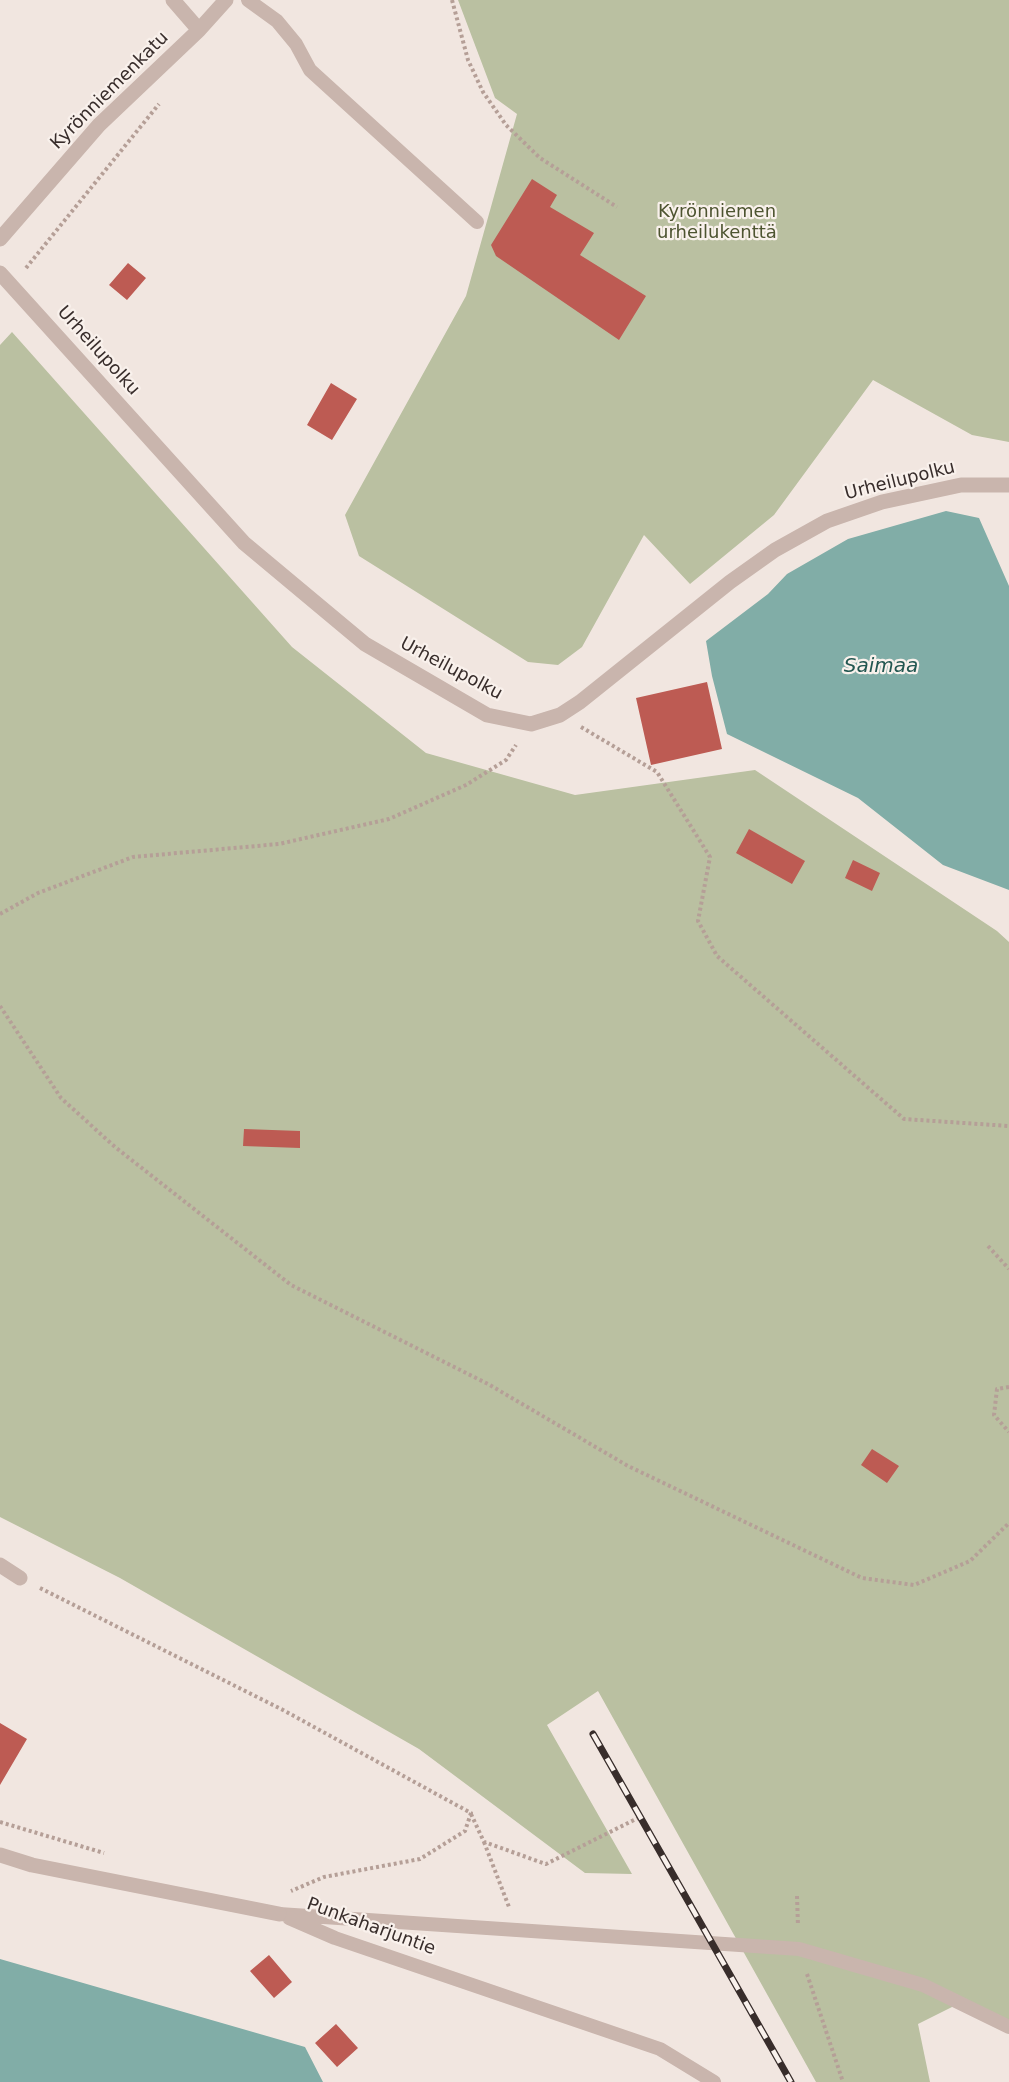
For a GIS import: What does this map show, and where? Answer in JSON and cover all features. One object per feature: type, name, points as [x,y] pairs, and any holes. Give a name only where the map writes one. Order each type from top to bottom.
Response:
[{"type":"street","points":[[173,0],[199,30]]},
{"type":"street","name":"Kyrönniemenkatu","points":[[0,239],[99,125],[199,30],[226,0]]},
{"type":"street","name":"Urheilupolku","points":[[0,273],[244,543],[365,644],[487,714],[531,724],[560,715],[671,632],[775,549],[827,520],[882,502],[961,484],[1009,485]]},
{"type":"street","points":[[0,1565],[20,1578]]},
{"type":"street","name":"Punkaharjuntie","points":[[0,1855],[32,1865],[279,1914]]},
{"type":"lane","points":[[248,0],[277,21],[296,44],[310,70],[477,222]]},
{"type":"lane","points":[[279,1914],[799,1949],[922,1986],[1009,2027]]},
{"type":"lane","name":"Punkaharjuntie","points":[[279,1914],[335,1938],[660,2049],[714,2082]]},
{"type":"path","points":[[452,0],[468,60],[483,92],[506,125],[540,158],[617,207]]},
{"type":"path","points":[[12,285],[165,97]]},
{"type":"path","points":[[560,715],[657,772],[710,857],[698,921],[717,956],[904,1119],[1009,1126]]},
{"type":"path","points":[[0,914],[38,893],[133,857],[279,844],[389,819],[466,785],[506,760],[531,724]]},
{"type":"path","points":[[0,1006],[61,1098],[115,1147],[291,1285],[488,1384],[628,1466],[862,1578],[914,1585],[970,1561],[1009,1523]]},
{"type":"path","points":[[988,1246],[1009,1269]]},
{"type":"path","points":[[1009,1387],[997,1389],[994,1414],[1009,1432]]},
{"type":"path","points":[[20,1578],[283,1710],[471,1813],[518,1930]]},
{"type":"path","points":[[284,1894],[324,1877],[420,1859],[465,1831],[471,1813]]},
{"type":"path","points":[[484,1842],[546,1864],[640,1817]]},
{"type":"path","points":[[798,1896],[799,1949],[843,2082]]},
{"type":"green space","name":"Kyrönniemen urheilukenttä","points":[[458,0],[1009,0],[1009,442],[972,435],[873,380],[774,515],[690,584],[644,535],[582,647],[558,665],[528,662],[359,556],[345,515],[466,296],[517,114],[495,98]]},
{"type":"green space","points":[[12,332],[292,647],[426,753],[575,795],[755,770],[997,931],[1009,942],[1009,2027],[960,2003],[918,2024],[930,2082],[816,2082],[598,1691],[547,1725],[632,1874],[585,1873],[419,1749],[120,1578],[0,1517],[0,345]]},
{"type":"water","name":"Saimaa","points":[[946,511],[979,518],[1009,586],[1009,890],[943,865],[858,798],[727,734],[712,676],[706,641],[768,594],[787,574],[848,539]]},
{"type":"water","points":[[0,1959],[305,2047],[323,2082],[0,2082]]},
{"type":"building","points":[[532,179],[557,195],[550,207],[594,233],[580,255],[646,296],[619,340],[496,256],[491,245]]},
{"type":"building","points":[[128,263],[146,278],[127,300],[109,285]]},
{"type":"building","points":[[331,383],[357,399],[332,440],[307,425]]},
{"type":"building","points":[[707,682],[722,749],[651,765],[636,698]]},
{"type":"building","points":[[749,829],[805,861],[792,884],[736,853]]},
{"type":"building","points":[[853,860],[880,873],[872,891],[845,878]]},
{"type":"building","points":[[244,1129],[300,1131],[300,1148],[243,1146]]},
{"type":"building","points":[[872,1449],[899,1466],[887,1483],[861,1465]]},
{"type":"building","points":[[0,1723],[27,1739],[0,1785]]},
{"type":"building","points":[[269,1955],[292,1982],[274,1998],[250,1971]]},
{"type":"building","points":[[336,2024],[358,2048],[337,2067],[315,2043]]},
{"type":"railway","points":[[593,1734],[791,2082]]}]
